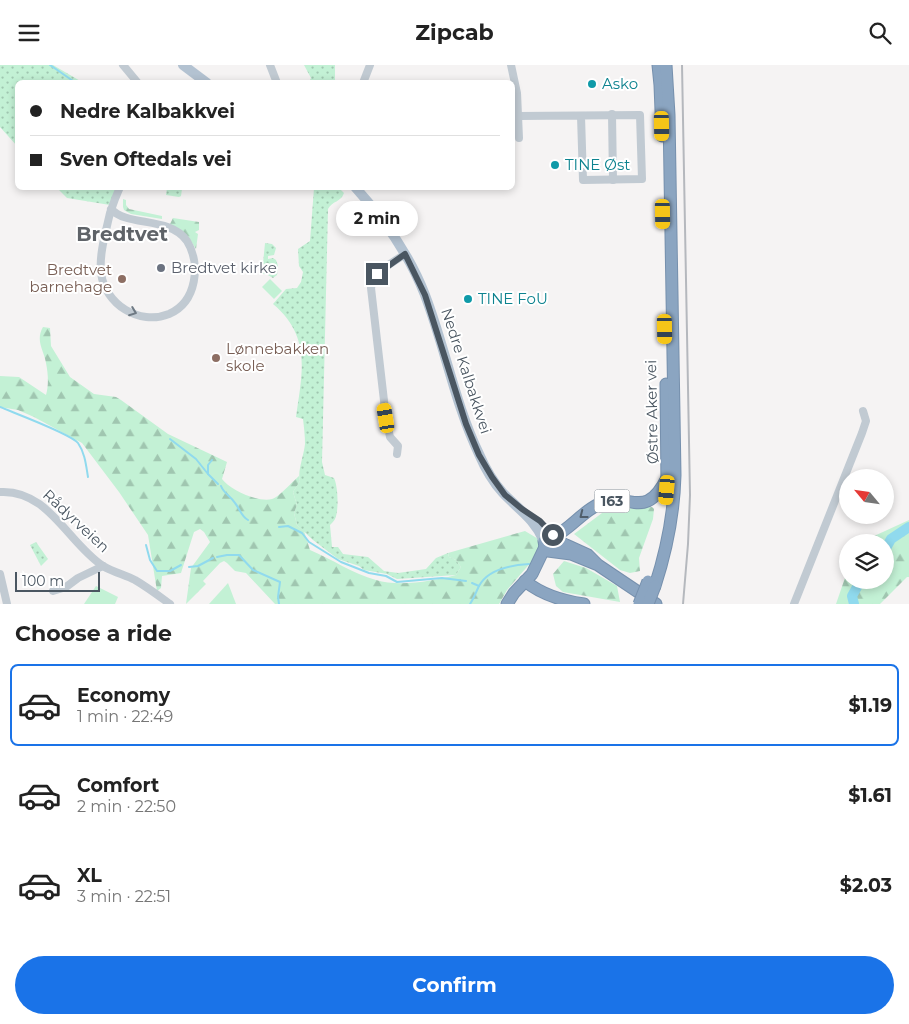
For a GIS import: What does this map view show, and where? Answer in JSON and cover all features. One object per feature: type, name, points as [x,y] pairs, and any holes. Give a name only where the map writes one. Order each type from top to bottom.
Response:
[{"type":"highway","name":"Østre Aker vei","points":[[648,604],[663,525],[668,477],[661,107],[658,65]]},
{"type":"highway","name":"Østre Aker vei","points":[[639,604],[651,583],[668,539],[674,501],[669,115],[666,65]]},
{"type":"highway","name":"163","points":[[507,604],[552,544],[591,509],[603,503],[613,501],[642,503],[648,501],[658,494],[668,477]]},
{"type":"highway","name":"Nedre Kalbakkvei","points":[[552,544],[584,552],[598,565],[656,604]]},
{"type":"highway","points":[[529,577],[540,591],[561,600],[584,604]]},
{"type":"main road","points":[[183,65],[203,80]]},
{"type":"main road","name":"Nedre Kalbakkvei","points":[[357,190],[390,231],[405,254],[425,295],[466,424],[479,455],[502,491],[522,509],[537,518],[552,544]]},
{"type":"street","points":[[123,65],[136,80]]},
{"type":"street","points":[[270,65],[276,80]]},
{"type":"street","points":[[364,80],[370,65]]},
{"type":"street","points":[[511,65],[514,80]]},
{"type":"street","points":[[515,84],[519,116],[519,138]]},
{"type":"street","points":[[612,114],[614,180]]},
{"type":"street","points":[[519,116],[640,115],[642,179],[583,180],[581,116]]},
{"type":"street","points":[[111,209],[118,215],[170,228],[186,240],[194,259],[194,279],[185,302],[170,313],[158,317],[144,316],[126,310],[110,297],[103,285],[101,271],[102,254],[111,209],[119,190]]},
{"type":"street","points":[[397,453],[398,446],[390,437],[385,411],[371,288],[372,281],[377,274],[405,254]]},
{"type":"street","points":[[794,604],[862,433],[866,421],[864,411]]},
{"type":"street","name":"Rådyrveien","points":[[0,492],[19,493],[40,503],[103,566],[134,579],[170,604]]},
{"type":"street","name":"Rådyrveien","points":[[53,591],[66,587],[78,578],[103,566]]},
{"type":"street","points":[[0,574],[7,604]]},
{"type":"green space","points":[[0,65],[53,65],[79,80],[15,80],[15,144],[0,127]]},
{"type":"green space","points":[[304,65],[335,65],[335,80],[310,80],[311,78]]},
{"type":"green space","points":[[59,190],[116,190],[110,205],[67,198]]},
{"type":"green space","points":[[167,190],[182,190],[179,197],[166,195]]},
{"type":"green space","points":[[314,190],[341,190],[344,193],[341,198],[328,209],[322,462],[325,475],[334,478],[337,492],[335,520],[330,525],[332,547],[338,547],[343,554],[368,557],[384,571],[398,573],[426,569],[436,558],[448,553],[449,557],[456,560],[461,567],[456,575],[397,579],[387,574],[364,570],[359,566],[338,559],[297,525],[294,513],[297,505],[293,492],[300,481],[300,468],[305,444],[303,419],[296,417],[302,371],[301,356],[294,329],[273,304],[286,289],[297,288],[301,282],[303,272],[299,266],[298,249],[310,241]]},
{"type":"green space","points":[[123,199],[126,200],[126,205],[129,209],[162,216],[162,219],[131,214],[124,210]]},
{"type":"green space","points":[[173,218],[199,222],[199,230],[195,232],[198,234],[196,249],[190,240],[170,224]]},
{"type":"green space","points":[[265,243],[272,244],[276,248],[274,255],[268,256],[268,259],[273,258],[276,260],[278,266],[277,275],[273,278],[262,274]]},
{"type":"green space","points":[[270,279],[282,291],[274,299],[262,287]]},
{"type":"green space","points":[[43,327],[50,328],[51,346],[70,377],[94,394],[116,397],[168,434],[227,462],[222,479],[231,487],[253,497],[266,500],[275,498],[299,476],[300,481],[293,492],[297,505],[294,513],[297,525],[304,531],[310,550],[359,574],[376,580],[395,583],[427,581],[456,575],[461,567],[456,560],[449,557],[448,553],[525,531],[540,540],[539,553],[507,590],[499,604],[275,604],[246,573],[235,571],[224,561],[203,581],[206,584],[186,604],[191,568],[210,542],[200,529],[194,532],[181,573],[162,576],[161,588],[157,591],[148,535],[119,492],[82,443],[34,417],[18,410],[0,407],[0,376],[19,377],[46,395],[47,371],[40,341]]},
{"type":"green space","points":[[652,507],[654,509],[653,519],[639,558],[640,571],[630,573],[620,570],[574,534],[602,513],[621,509]]},
{"type":"green space","points":[[909,520],[909,577],[880,604],[836,604],[841,589],[894,589],[894,534],[878,534]]},
{"type":"green space","points":[[36,542],[48,559],[41,566],[30,545]]},
{"type":"green space","points":[[564,561],[586,568],[617,586],[620,602],[563,592],[556,586],[553,574]]},
{"type":"green space","points":[[228,583],[236,604],[209,604]]},
{"type":"green space","points":[[96,586],[118,597],[115,604],[84,604]]},
{"type":"waterway","points":[[50,65],[72,80]]},
{"type":"waterway","points":[[0,407],[54,429],[73,439],[78,443],[82,451],[88,477]]},
{"type":"waterway","points":[[170,439],[196,459],[208,474]]},
{"type":"waterway","points":[[212,460],[208,465],[208,474],[218,484]]},
{"type":"waterway","points":[[221,486],[248,520]]},
{"type":"waterway","points":[[279,527],[288,526],[302,533],[309,542],[341,562],[369,573],[386,576],[397,582],[442,578],[466,581]]},
{"type":"waterway","points":[[894,537],[909,527]]},
{"type":"waterway","points":[[146,545],[150,560],[157,571],[170,571],[181,565]]},
{"type":"waterway","points":[[217,557],[239,555],[253,570],[280,582],[279,604]]},
{"type":"waterway","points":[[189,567],[198,566],[213,558]]},
{"type":"waterway","points":[[470,604],[479,586],[488,576],[501,569],[529,564]]},
{"type":"waterway","points":[[472,583],[479,586]]},
{"type":"waterway","points":[[854,604],[852,596],[856,589]]},
{"type":"railway","points":[[682,65],[690,495],[683,604]]},
{"type":"place","name":"Asko","points":[[592,84]]},
{"type":"place","name":"TINE Øst","points":[[555,165]]},
{"type":"place","name":"Bredtvet kirke","points":[[161,268]]},
{"type":"place","name":"Bredtvet barnehage","points":[[122,279]]},
{"type":"place","name":"TINE FoU","points":[[468,299]]},
{"type":"place","name":"Lønnebakken skole","points":[[216,358]]},
{"type":"district","name":"Bredtvet","points":[[122,234]]},
{"type":"route","points":[[377,274],[405,254],[425,295],[466,424],[479,455],[505,495],[522,509],[533,515],[553,535]]}]
